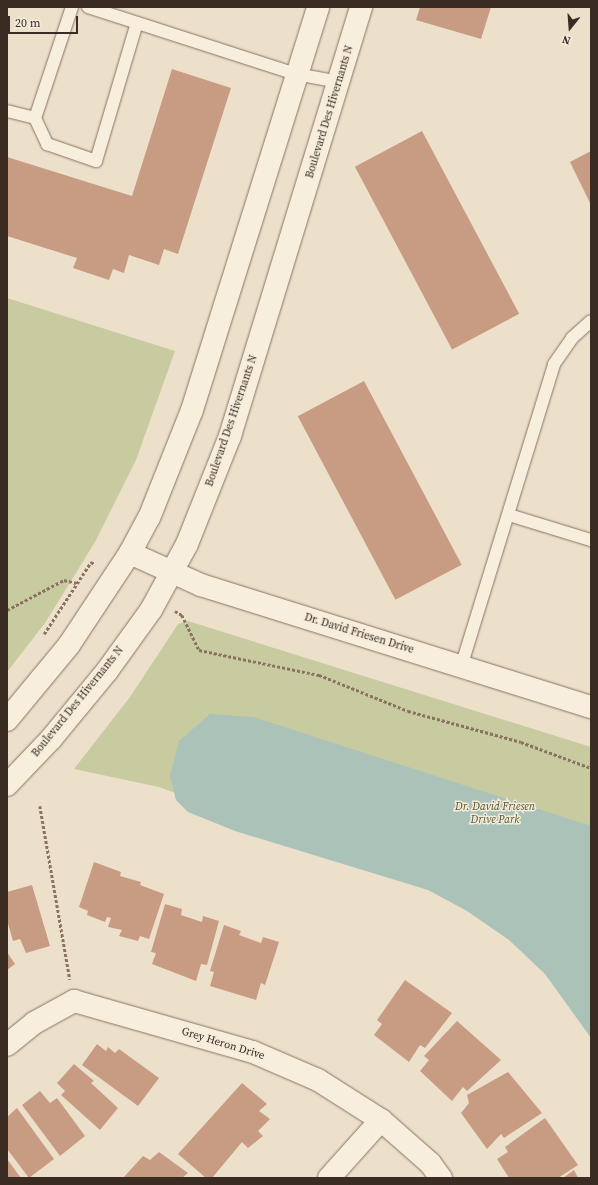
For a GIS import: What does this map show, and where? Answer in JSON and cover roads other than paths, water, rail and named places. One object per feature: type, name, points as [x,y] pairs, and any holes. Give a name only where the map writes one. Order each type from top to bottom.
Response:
[{"type":"street","points":[[7,720],[69,645],[130,553],[149,518],[192,410],[318,7]]},
{"type":"street","name":"Boulevard Des Hivernants N","points":[[7,785],[51,739],[107,671],[157,600],[186,544],[230,436],[361,7]]},
{"type":"street","name":"Dr. David Friesen Drive","points":[[130,553],[173,570],[201,585],[591,707]]},
{"type":"street","name":"Grey Heron Drive","points":[[7,1044],[34,1023],[74,1001],[253,1052],[318,1080],[381,1120],[430,1163],[440,1178]]},
{"type":"street","points":[[329,1178],[381,1120]]},
{"type":"lane","points":[[72,7],[35,118],[47,144],[96,161],[137,23]]},
{"type":"lane","points":[[88,7],[296,74],[339,82]]},
{"type":"lane","points":[[7,111],[35,118]]},
{"type":"lane","points":[[461,666],[554,364],[572,338],[591,321]]},
{"type":"lane","points":[[508,515],[591,540]]},
{"type":"park label","name":"Dr. David Friesen Drive Park","points":[[495,814]]}]
